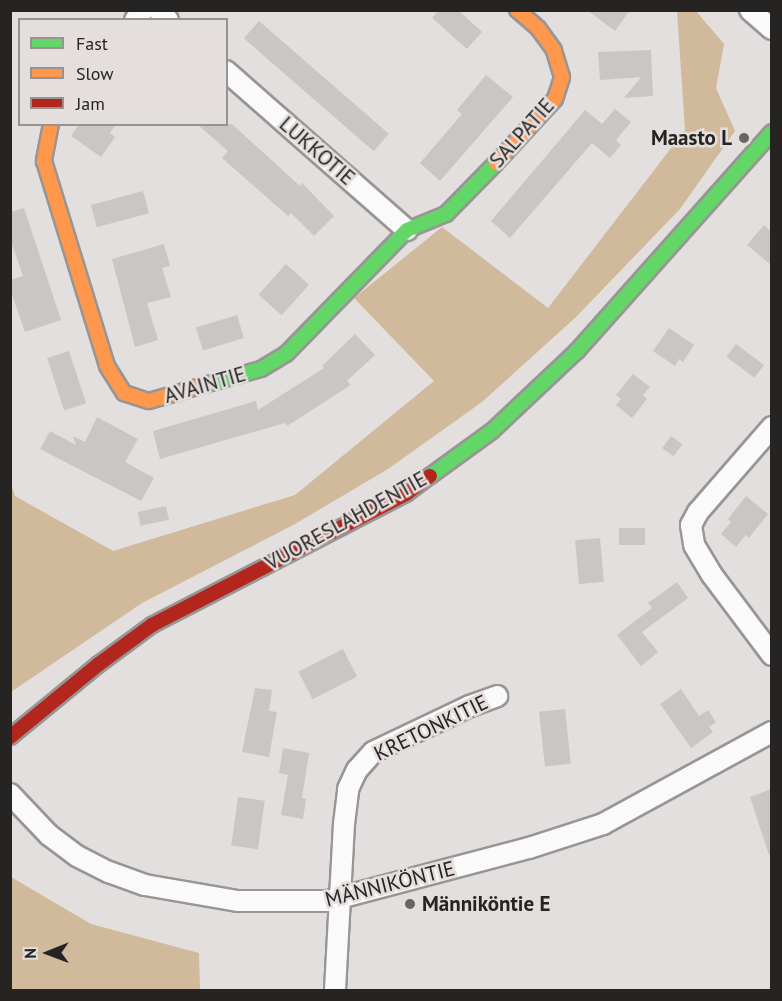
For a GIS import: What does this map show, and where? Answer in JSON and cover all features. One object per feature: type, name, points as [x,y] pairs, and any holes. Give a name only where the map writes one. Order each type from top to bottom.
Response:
[{"type":"street","name":"SALPATIE","points":[[407,230],[446,214],[555,99],[562,77],[554,50],[538,28],[517,10]]},
{"type":"street","points":[[750,10],[771,29]]},
{"type":"street","name":"LUKKOTIE","points":[[228,73],[407,230]]},
{"type":"street","name":"AVAINTIE","points":[[51,126],[44,161],[107,366],[124,393],[149,401],[261,369],[286,354],[407,230]]},
{"type":"street","name":"VUORESLAHDENTIE","points":[[10,737],[99,664],[152,625],[406,494],[492,431],[577,351],[771,132]]},
{"type":"street","points":[[771,428],[698,512],[692,525],[694,545],[706,565],[771,655]]},
{"type":"street","name":"KRETONKITIE","points":[[335,990],[344,824],[348,789],[357,770],[373,752],[470,706],[497,696]]},
{"type":"street","name":"MÄNNIKÖNTIE","points":[[10,794],[49,835],[77,856],[109,872],[145,885],[238,901],[270,903],[340,899],[557,840],[603,824],[771,732]]},
{"type":"shaded area","points":[[677,11],[696,11],[724,44],[716,88],[735,131],[680,209],[576,317],[482,402],[388,469],[295,524],[142,603],[11,692],[10,481],[15,496],[113,551],[295,495],[434,381],[354,298],[442,227],[548,308],[685,130]]},
{"type":"shaded area","points":[[11,877],[91,924],[199,953],[200,990],[11,990]]},
{"type":"building","points":[[439,10],[458,10],[482,32],[467,49],[432,18]]},
{"type":"building","points":[[587,10],[630,10],[615,31]]},
{"type":"building","points":[[259,21],[389,134],[374,151],[244,38]]},
{"type":"building","points":[[651,50],[653,96],[624,98],[641,77],[600,80],[598,52]]},
{"type":"building","points":[[486,75],[513,97],[440,181],[420,163],[462,114],[457,110]]},
{"type":"building","points":[[615,109],[631,122],[616,140],[621,145],[610,158],[592,143],[510,238],[491,221],[585,110],[602,124]]},
{"type":"building","points":[[232,124],[300,186],[302,183],[334,216],[314,236],[291,213],[288,216],[222,158],[228,151],[199,126]]},
{"type":"building","points":[[78,126],[115,126],[110,133],[115,137],[101,157],[71,136]]},
{"type":"building","points":[[143,191],[149,213],[97,227],[91,205]]},
{"type":"building","points":[[24,208],[61,320],[25,332],[10,289],[10,280],[23,276],[10,238],[10,212]]},
{"type":"building","points":[[764,225],[771,232],[771,265],[747,245]]},
{"type":"building","points":[[164,244],[170,266],[162,268],[171,297],[147,303],[158,340],[135,347],[112,259]]},
{"type":"building","points":[[286,264],[309,285],[282,315],[259,294]]},
{"type":"building","points":[[237,315],[244,338],[203,351],[196,328]]},
{"type":"building","points":[[669,328],[694,345],[683,362],[679,359],[675,366],[653,351]]},
{"type":"building","points":[[355,334],[375,355],[347,381],[351,385],[287,426],[285,423],[160,459],[153,431],[256,401],[258,410],[324,368],[322,366]]},
{"type":"building","points":[[736,344],[764,365],[754,378],[726,357]]},
{"type":"building","points":[[69,351],[86,403],[64,410],[47,358]]},
{"type":"building","points":[[633,374],[650,387],[643,395],[647,399],[632,418],[616,405],[621,399],[616,395]]},
{"type":"building","points":[[97,417],[138,439],[125,462],[154,478],[141,501],[40,449],[50,431],[76,445],[73,436],[85,442]]},
{"type":"building","points":[[671,436],[682,444],[674,456],[662,448]]},
{"type":"building","points":[[746,496],[768,514],[749,538],[746,535],[736,547],[721,534],[731,522],[728,519]]},
{"type":"building","points":[[166,506],[169,520],[141,526],[138,512]]},
{"type":"building","points":[[619,528],[645,528],[645,545],[619,545]]},
{"type":"building","points":[[600,538],[604,582],[579,584],[575,540]]},
{"type":"building","points":[[677,582],[688,598],[642,632],[658,652],[641,666],[617,635],[652,608],[648,603]]},
{"type":"building","points":[[343,649],[357,677],[313,699],[298,672]]},
{"type":"building","points":[[255,688],[272,690],[269,711],[277,712],[269,757],[242,752]]},
{"type":"building","points":[[681,689],[699,716],[708,710],[716,722],[709,727],[713,732],[691,748],[660,704]]},
{"type":"building","points":[[565,709],[571,764],[545,766],[539,712]]},
{"type":"building","points":[[283,748],[309,753],[302,798],[306,799],[303,819],[281,815],[288,775],[279,773]]},
{"type":"building","points":[[771,789],[771,854],[769,855],[750,797]]},
{"type":"building","points":[[238,797],[265,801],[258,849],[231,846]]},
{"type":"traffic: fast","points":[[430,476],[492,431],[577,351],[772,132]]},
{"type":"traffic: fast","points":[[204,385],[261,369],[286,354],[407,230],[446,214],[496,163]]},
{"type":"traffic: slow","points":[[496,163],[555,99],[562,77],[554,50],[538,28],[517,10]]},
{"type":"traffic: slow","points":[[51,126],[44,161],[107,366],[124,393],[149,401],[204,385]]},
{"type":"traffic: jam","points":[[10,737],[99,664],[152,625],[406,494],[430,476]]},
{"type":"place","name":"Maasto L","points":[[744,138]]},
{"type":"place","name":"Männiköntie E","points":[[410,904]]}]
